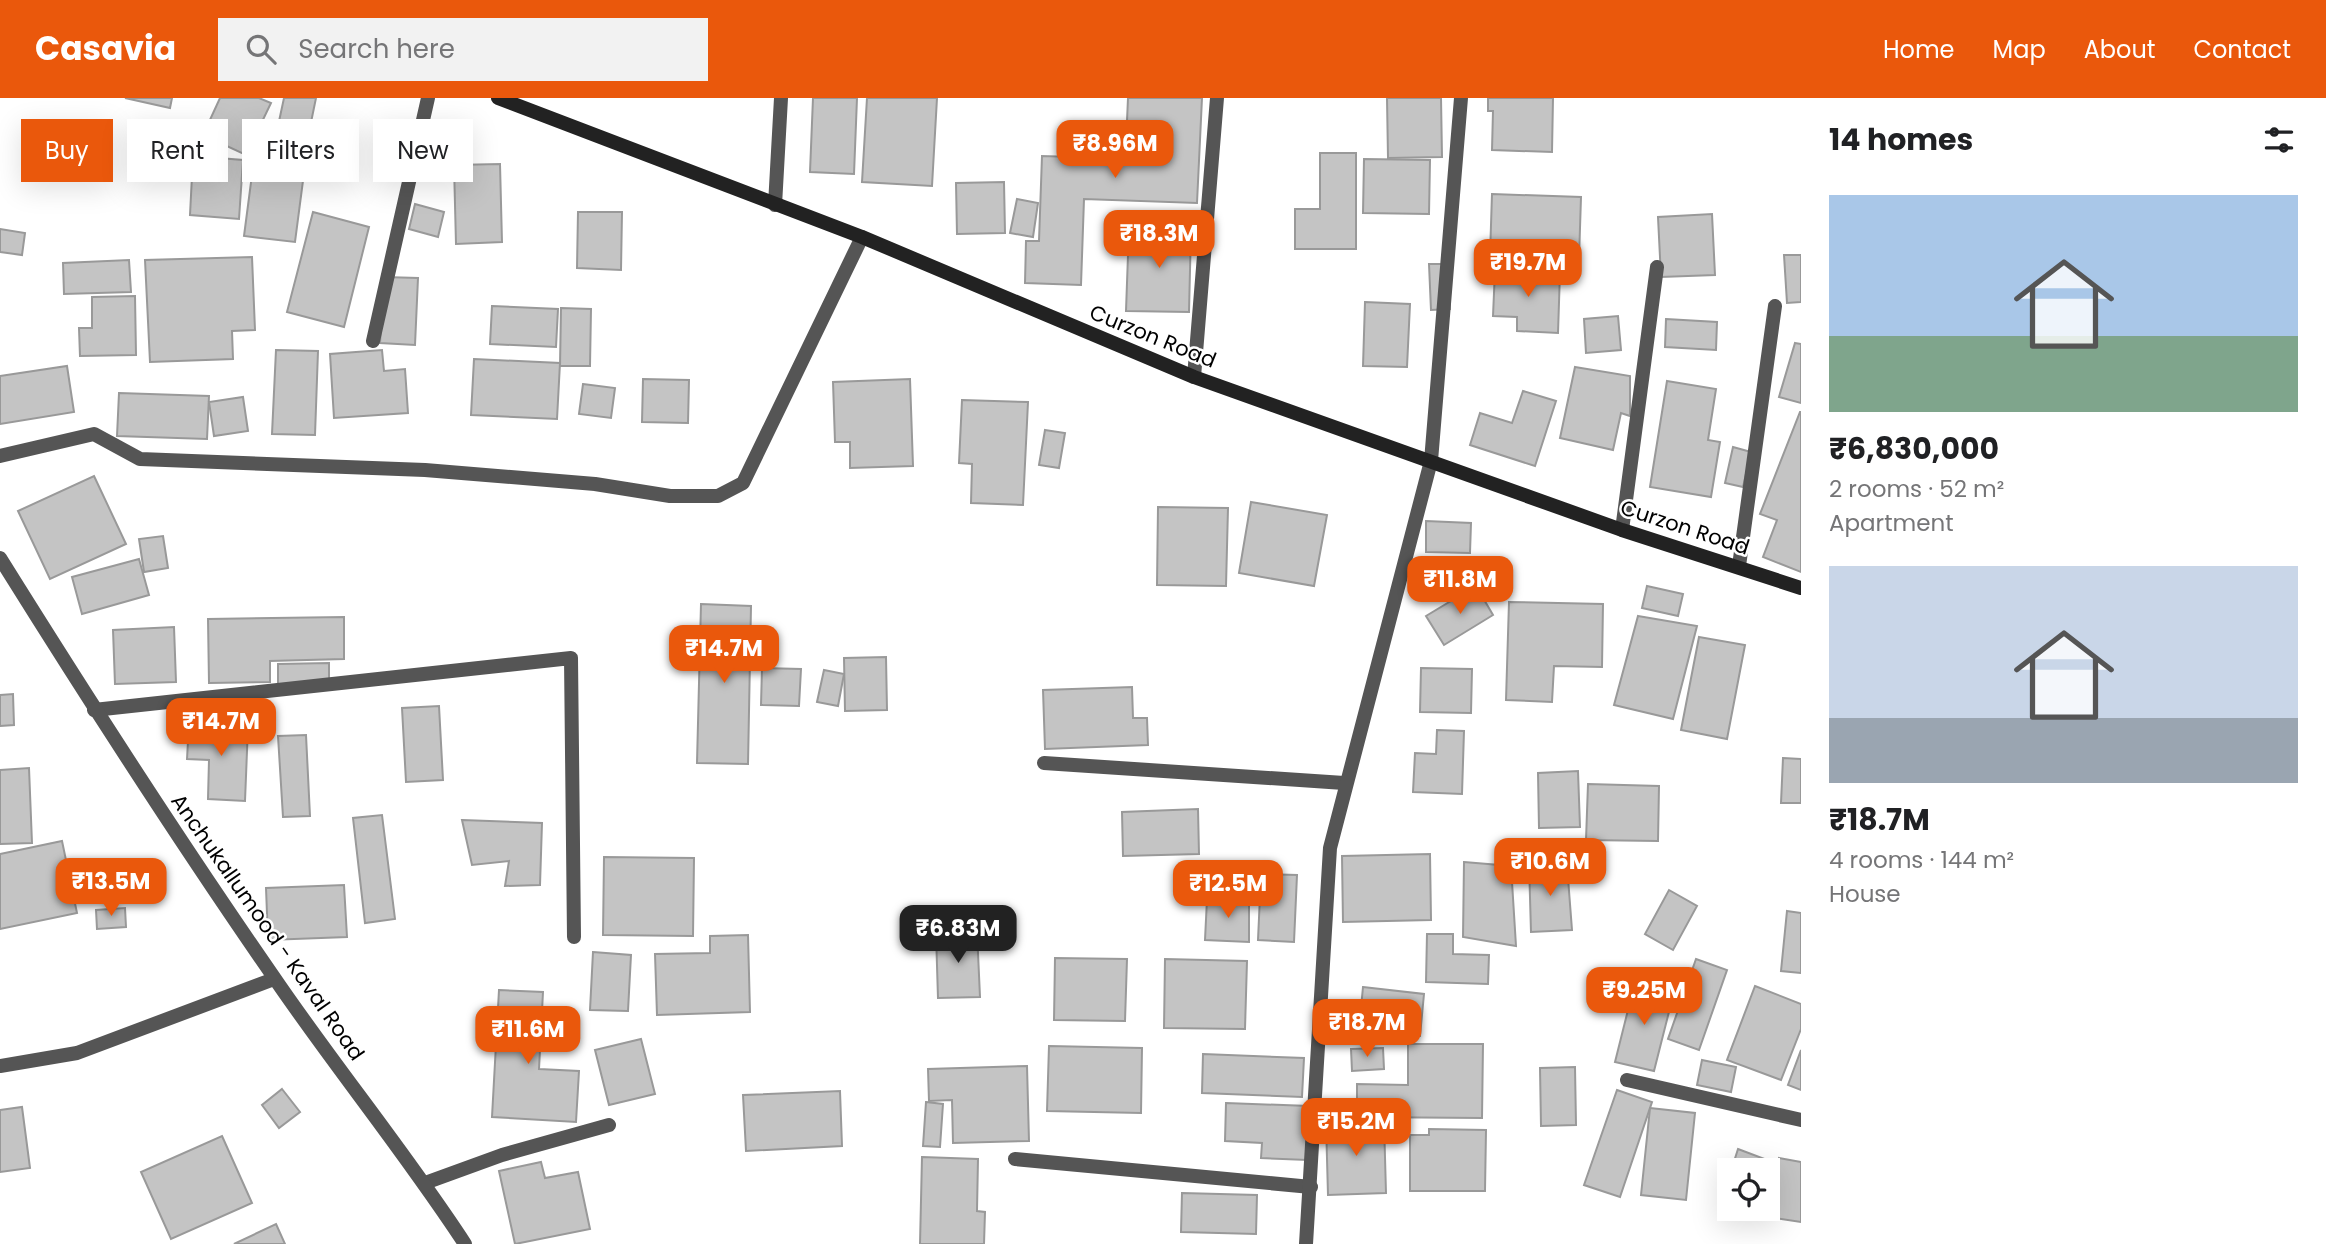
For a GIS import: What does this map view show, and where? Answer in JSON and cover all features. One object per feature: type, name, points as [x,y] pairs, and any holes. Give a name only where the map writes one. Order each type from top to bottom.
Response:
[{"type":"main road","name":"Curzon Road","points":[[498,98],[862,237],[1194,377],[1622,530],[1740,566],[1801,588]]},
{"type":"street","points":[[373,341],[428,98]]},
{"type":"street","points":[[775,205],[781,98]]},
{"type":"street","points":[[1194,377],[1217,98]]},
{"type":"street","points":[[1306,1244],[1330,848],[1345,783],[1405,571],[1431,461],[1461,98]]},
{"type":"street","points":[[0,456],[94,434],[140,459],[425,470],[595,484],[670,496],[718,496],[743,482],[862,237]]},
{"type":"street","points":[[1622,530],[1657,267]]},
{"type":"street","points":[[1740,566],[1774,306]]},
{"type":"street","name":"Anchukallumood - Kaval Road","points":[[0,558],[94,710],[274,979],[425,1183],[465,1244]]},
{"type":"street","points":[[94,710],[571,658],[574,937]]},
{"type":"street","points":[[1044,763],[1345,783]]},
{"type":"street","points":[[0,1066],[77,1053],[274,979]]},
{"type":"street","points":[[1627,1080],[1801,1119]]},
{"type":"street","points":[[425,1183],[502,1155],[609,1125]]},
{"type":"street","points":[[1015,1159],[1311,1186]]},
{"type":"building","points":[[125,98],[172,98],[170,108]]},
{"type":"building","points":[[220,98],[259,98],[271,103],[263,119],[242,119],[242,153],[228,147],[228,119],[210,119]]},
{"type":"building","points":[[284,98],[316,98],[312,119],[280,119]]},
{"type":"building","points":[[813,98],[857,98],[854,174],[810,172]]},
{"type":"building","points":[[867,98],[937,98],[932,186],[862,182]]},
{"type":"building","points":[[1128,98],[1202,98],[1197,203],[1084,199],[1081,285],[1025,283],[1026,241],[1039,241],[1042,156],[1107,158],[1108,121],[1127,121]]},
{"type":"building","points":[[1387,98],[1441,98],[1442,157],[1388,158]]},
{"type":"building","points":[[1488,98],[1553,98],[1552,152],[1492,150],[1493,111],[1488,111]]},
{"type":"building","points":[[1320,153],[1356,153],[1356,249],[1295,249],[1295,209],[1320,209]]},
{"type":"building","points":[[228,159],[242,160],[239,219],[190,215],[192,182],[228,182]]},
{"type":"building","points":[[1364,159],[1430,160],[1429,214],[1363,213]]},
{"type":"building","points":[[500,164],[502,242],[456,244],[454,182],[473,182],[473,165]]},
{"type":"building","points":[[251,182],[303,182],[295,242],[244,236]]},
{"type":"building","points":[[1004,182],[1005,233],[957,234],[956,183]]},
{"type":"building","points":[[1492,194],[1581,197],[1579,259],[1490,256]]},
{"type":"building","points":[[1017,199],[1038,203],[1033,237],[1010,233]]},
{"type":"building","points":[[415,204],[444,212],[438,237],[409,229]]},
{"type":"building","points":[[313,212],[369,227],[344,327],[287,312]]},
{"type":"building","points":[[578,212],[622,212],[621,270],[577,268]]},
{"type":"building","points":[[1712,214],[1715,275],[1661,277],[1658,217]]},
{"type":"building","points":[[1129,227],[1191,229],[1189,312],[1126,311]]},
{"type":"building","points":[[0,229],[25,233],[22,255],[0,252]]},
{"type":"building","points":[[1784,255],[1801,255],[1801,302],[1787,303]]},
{"type":"building","points":[[252,257],[255,330],[232,331],[233,359],[150,362],[145,260]]},
{"type":"building","points":[[129,260],[131,292],[64,294],[63,263]]},
{"type":"building","points":[[1429,264],[1448,264],[1450,309],[1431,310]]},
{"type":"building","points":[[1495,270],[1560,272],[1558,333],[1517,331],[1517,317],[1493,316]]},
{"type":"building","points":[[384,277],[418,278],[415,345],[380,343]]},
{"type":"building","points":[[135,296],[136,355],[80,356],[79,328],[92,328],[92,297]]},
{"type":"building","points":[[1365,302],[1410,304],[1407,367],[1363,366]]},
{"type":"building","points":[[492,306],[558,309],[556,347],[490,344]]},
{"type":"building","points":[[561,308],[591,309],[590,366],[560,366]]},
{"type":"building","points":[[1618,316],[1621,350],[1586,353],[1584,319]]},
{"type":"building","points":[[1666,319],[1717,322],[1716,350],[1665,347]]},
{"type":"building","points":[[1795,343],[1801,344],[1801,403],[1779,397]]},
{"type":"building","points":[[276,350],[318,351],[315,435],[272,434]]},
{"type":"building","points":[[382,350],[384,371],[405,369],[408,413],[334,418],[330,354]]},
{"type":"building","points":[[474,359],[560,363],[557,419],[471,415]]},
{"type":"building","points":[[67,366],[74,412],[0,424],[0,376]]},
{"type":"building","points":[[1575,367],[1630,376],[1630,416],[1621,413],[1613,450],[1560,438]]},
{"type":"building","points":[[643,379],[689,380],[688,423],[642,422]]},
{"type":"building","points":[[910,379],[913,466],[850,468],[850,442],[835,442],[833,382]]},
{"type":"building","points":[[1667,381],[1716,389],[1708,440],[1720,442],[1711,497],[1650,487]]},
{"type":"building","points":[[583,384],[615,388],[611,418],[579,414]]},
{"type":"building","points":[[1523,391],[1556,401],[1535,466],[1470,445],[1480,413],[1512,423]]},
{"type":"building","points":[[119,393],[209,396],[207,439],[117,436]]},
{"type":"building","points":[[243,397],[248,431],[214,436],[209,402]]},
{"type":"building","points":[[962,400],[1028,402],[1023,505],[971,503],[972,464],[959,463]]},
{"type":"building","points":[[1800,412],[1801,572],[1763,557],[1777,520],[1760,514]]},
{"type":"building","points":[[1045,430],[1065,433],[1059,468],[1039,465]]},
{"type":"building","points":[[1733,447],[1751,452],[1743,487],[1725,483]]},
{"type":"building","points":[[94,476],[126,544],[50,579],[18,511]]},
{"type":"building","points":[[1251,502],[1327,515],[1314,586],[1239,573]]},
{"type":"building","points":[[1158,507],[1228,508],[1226,586],[1157,585]]},
{"type":"building","points":[[1426,521],[1471,523],[1470,553],[1426,552]]},
{"type":"building","points":[[163,536],[168,568],[144,572],[139,539]]},
{"type":"building","points":[[139,559],[149,595],[82,614],[72,577]]},
{"type":"building","points":[[1476,586],[1493,615],[1444,645],[1426,616]]},
{"type":"building","points":[[1647,586],[1683,594],[1678,616],[1642,608]]},
{"type":"building","points":[[1509,602],[1603,604],[1602,667],[1554,666],[1552,702],[1506,700]]},
{"type":"building","points":[[701,604],[751,606],[748,764],[697,763]]},
{"type":"building","points":[[1638,616],[1697,626],[1673,719],[1614,705]]},
{"type":"building","points":[[344,617],[344,659],[270,661],[270,682],[209,683],[208,619]]},
{"type":"building","points":[[174,627],[176,682],[115,684],[113,630]]},
{"type":"building","points":[[1699,637],[1745,645],[1727,739],[1681,730]]},
{"type":"building","points":[[886,657],[887,710],[845,711],[844,658]]},
{"type":"building","points":[[329,663],[329,686],[278,687],[278,664]]},
{"type":"building","points":[[762,668],[801,669],[799,706],[761,705]]},
{"type":"building","points":[[1421,668],[1472,669],[1471,713],[1420,712]]},
{"type":"building","points":[[824,670],[844,674],[838,706],[817,702]]},
{"type":"building","points":[[1132,687],[1133,718],[1147,718],[1148,745],[1045,749],[1043,690]]},
{"type":"building","points":[[13,694],[14,725],[0,726],[0,695]]},
{"type":"building","points":[[439,706],[443,780],[406,782],[402,708]]},
{"type":"building","points":[[189,723],[248,726],[245,801],[208,799],[209,760],[187,759]]},
{"type":"building","points":[[1437,730],[1464,731],[1462,794],[1413,792],[1415,753],[1436,754]]},
{"type":"building","points":[[306,735],[310,816],[283,817],[278,736]]},
{"type":"building","points":[[1783,758],[1801,759],[1801,803],[1781,803]]},
{"type":"building","points":[[29,768],[32,843],[0,844],[0,770]]},
{"type":"building","points":[[1578,771],[1580,827],[1539,828],[1538,773]]},
{"type":"building","points":[[1588,784],[1659,786],[1658,841],[1586,840]]},
{"type":"building","points":[[1198,809],[1199,854],[1123,856],[1122,812]]},
{"type":"building","points":[[382,815],[395,919],[365,923],[353,818]]},
{"type":"building","points":[[462,820],[542,823],[540,885],[505,886],[509,861],[472,865]]},
{"type":"building","points":[[62,841],[77,913],[0,929],[0,854]]},
{"type":"building","points":[[1430,854],[1431,920],[1343,922],[1342,856]]},
{"type":"building","points":[[604,857],[694,858],[693,936],[603,935]]},
{"type":"building","points":[[1464,862],[1511,866],[1516,946],[1463,937]]},
{"type":"building","points":[[1529,863],[1567,865],[1572,930],[1531,932]]},
{"type":"building","points":[[1261,874],[1297,875],[1294,942],[1258,940]]},
{"type":"building","points":[[344,885],[347,937],[268,940],[266,888]]},
{"type":"building","points":[[1669,890],[1697,906],[1673,950],[1645,934]]},
{"type":"building","points":[[1207,899],[1249,900],[1249,942],[1205,940]]},
{"type":"building","points":[[125,908],[126,927],[97,929],[96,910]]},
{"type":"building","points":[[1787,911],[1801,913],[1801,973],[1781,971]]},
{"type":"building","points":[[977,931],[980,997],[938,998],[936,933]]},
{"type":"building","points":[[1427,934],[1453,934],[1453,954],[1489,955],[1488,984],[1426,982]]},
{"type":"building","points":[[748,935],[750,1012],[657,1015],[655,954],[710,953],[710,936]]},
{"type":"building","points":[[593,952],[631,955],[628,1011],[590,1010]]},
{"type":"building","points":[[1055,958],[1127,959],[1125,1021],[1054,1020]]},
{"type":"building","points":[[1165,959],[1247,961],[1245,1029],[1164,1028]]},
{"type":"building","points":[[1696,959],[1727,970],[1699,1050],[1668,1039]]},
{"type":"building","points":[[1635,982],[1674,992],[1654,1071],[1615,1062]]},
{"type":"building","points":[[1755,986],[1801,1004],[1801,1029],[1781,1080],[1727,1060]]},
{"type":"building","points":[[1363,987],[1424,994],[1420,1036],[1359,1029]]},
{"type":"building","points":[[499,990],[543,992],[539,1069],[579,1071],[576,1122],[492,1117]]},
{"type":"building","points":[[641,1039],[655,1094],[609,1105],[595,1050]]},
{"type":"building","points":[[1408,1044],[1483,1044],[1482,1118],[1357,1117],[1357,1084],[1408,1085]]},
{"type":"building","points":[[1049,1046],[1142,1048],[1141,1113],[1047,1111]]},
{"type":"building","points":[[1383,1048],[1384,1069],[1352,1071],[1351,1049]]},
{"type":"building","points":[[1801,1050],[1801,1090],[1788,1085]]},
{"type":"building","points":[[1203,1054],[1304,1058],[1302,1097],[1202,1093]]},
{"type":"building","points":[[1702,1060],[1736,1067],[1731,1092],[1697,1085]]},
{"type":"building","points":[[1027,1066],[1029,1141],[953,1143],[952,1100],[929,1101],[928,1069]]},
{"type":"building","points":[[1575,1067],[1576,1125],[1541,1126],[1540,1068]]},
{"type":"building","points":[[282,1089],[300,1112],[279,1128],[262,1105]]},
{"type":"building","points":[[1617,1090],[1652,1102],[1620,1197],[1584,1185]]},
{"type":"building","points":[[840,1091],[842,1146],[746,1151],[743,1095]]},
{"type":"building","points":[[926,1102],[943,1104],[940,1147],[923,1146]]},
{"type":"building","points":[[1226,1103],[1309,1106],[1307,1160],[1261,1158],[1262,1143],[1225,1141]]},
{"type":"building","points":[[22,1107],[30,1168],[0,1172],[0,1110]]},
{"type":"building","points":[[1650,1108],[1695,1113],[1686,1200],[1641,1195]]},
{"type":"building","points":[[1384,1121],[1386,1193],[1328,1195],[1326,1122]]},
{"type":"building","points":[[1429,1129],[1486,1130],[1485,1191],[1410,1191],[1410,1135],[1429,1135]]},
{"type":"building","points":[[222,1136],[252,1203],[171,1239],[141,1172]]},
{"type":"building","points":[[1738,1149],[1762,1158],[1735,1158]]},
{"type":"building","points":[[922,1157],[978,1159],[977,1211],[985,1212],[984,1244],[920,1244]]},
{"type":"building","points":[[1780,1158],[1801,1162],[1801,1222],[1780,1219]]},
{"type":"building","points":[[541,1162],[545,1178],[578,1172],[590,1229],[515,1244],[499,1171]]},
{"type":"building","points":[[1182,1193],[1257,1195],[1256,1234],[1181,1232]]},
{"type":"building","points":[[276,1224],[285,1244],[234,1244]]}]
